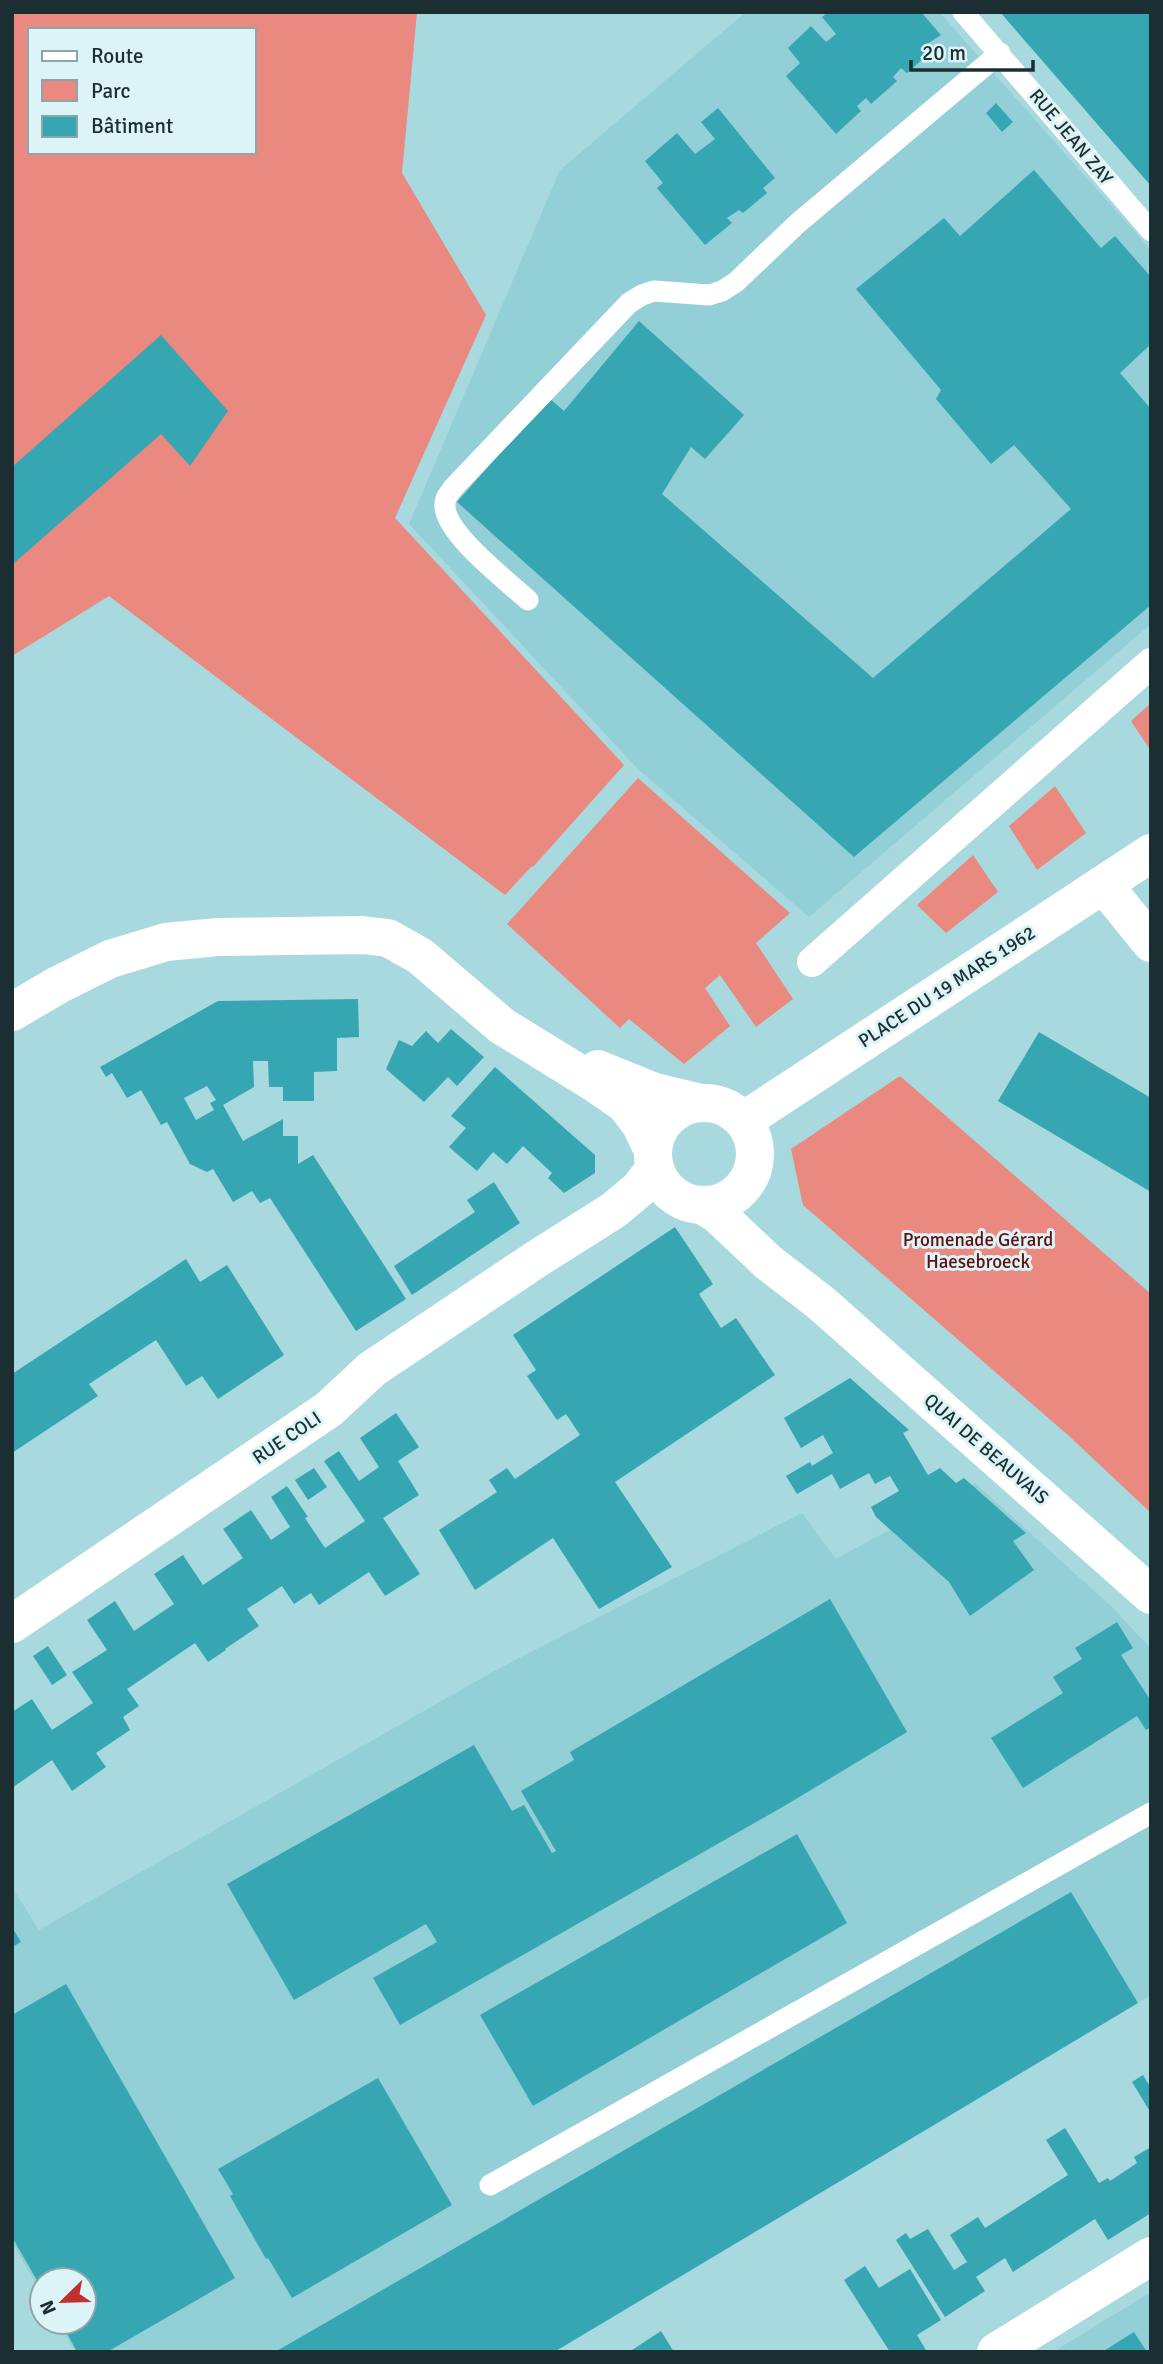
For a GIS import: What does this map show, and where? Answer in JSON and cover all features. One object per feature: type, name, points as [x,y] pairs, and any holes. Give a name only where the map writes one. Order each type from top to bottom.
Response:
[{"type":"street","points":[[812,962],[1151,663]]},
{"type":"street","name":"PLACE DU 19 MARS 1962","points":[[743,1121],[1151,853]]},
{"type":"street","points":[[1103,884],[1151,943]]},
{"type":"street","points":[[12,1012],[110,959],[166,942],[218,937],[362,935],[388,938],[420,956],[502,1026],[625,1104],[642,1125],[666,1189],[690,1202],[718,1203],[733,1196],[744,1185],[752,1171],[755,1149],[751,1134],[743,1121],[724,1107],[655,1091],[537,1048]]},
{"type":"street","points":[[654,1159],[656,1135],[665,1121],[685,1106],[701,1103]]},
{"type":"street","name":"RUE COLI","points":[[12,1624],[329,1409],[372,1369],[414,1340],[631,1198],[654,1159]]},
{"type":"street","name":"QUAI DE BEAUVAIS","points":[[752,1171],[752,1190],[762,1223],[775,1245],[821,1303]]},
{"type":"street","name":"RUE COLI","points":[[558,1246],[690,1202]]},
{"type":"street","name":"QUAI DE BEAUVAIS","points":[[690,1202],[717,1214],[769,1263],[821,1303],[1151,1595]]},
{"type":"street","points":[[996,2352],[1151,2256]]},
{"type":"lane","name":"RUE JEAN ZAY","points":[[963,12],[1151,231]]},
{"type":"lane","points":[[528,600],[456,533],[444,506],[445,498],[453,488],[629,303],[654,291],[709,295],[736,282],[798,223],[1000,53]]},
{"type":"lane","points":[[490,2185],[1151,1813]]},
{"type":"shaded area","points":[[746,12],[939,12],[1151,250],[1151,624],[809,917],[638,769],[409,524],[560,170]]},
{"type":"shaded area","points":[[975,1483],[1113,1608],[1151,1649],[1151,1995],[555,2352],[75,2352],[66,2336],[98,2336],[98,2266],[28,2266],[28,2270],[12,2242],[12,1887],[39,1930],[496,1670],[802,1513],[836,1559]]},
{"type":"shaded area","points":[[1151,2292],[1151,2352],[1053,2352]]},
{"type":"green space","points":[[12,12],[417,12],[402,173],[486,315],[395,518],[624,765],[505,895],[109,596],[12,656]]},
{"type":"green space","points":[[1151,703],[1151,751],[1131,721]]},
{"type":"green space","points":[[638,778],[790,913],[756,943],[793,999],[756,1027],[720,975],[705,988],[730,1026],[684,1064],[629,1019],[620,1028],[507,924]]},
{"type":"green space","points":[[1055,786],[1086,833],[1037,870],[1009,826]]},
{"type":"green space","points":[[973,855],[998,892],[946,933],[917,905]]},
{"type":"green space","name":"Promenade Gérard Haesebroeck","points":[[900,1076],[1151,1294],[1151,1513],[1069,1436],[803,1205],[791,1149]]},
{"type":"building","points":[[828,12],[921,12],[941,35],[927,44],[933,50],[907,73],[901,68],[893,77],[897,81],[871,104],[866,98],[857,106],[861,111],[836,134],[786,76],[800,63],[788,48],[811,26],[826,42],[836,34],[822,17]]},
{"type":"building","points":[[1000,12],[1151,12],[1151,186]]},
{"type":"building","points":[[996,103],[1013,122],[1002,132],[986,113]]},
{"type":"building","points":[[718,108],[775,178],[763,188],[767,193],[743,213],[739,210],[727,218],[732,223],[705,245],[657,188],[663,183],[645,161],[677,133],[695,154],[715,139],[701,122]]},
{"type":"building","points":[[1034,170],[1101,248],[1115,236],[1151,277],[1151,344],[1120,373],[1151,409],[1151,605],[854,857],[457,502],[549,398],[564,411],[639,321],[744,415],[705,459],[691,447],[662,494],[873,678],[1071,509],[1014,445],[991,464],[936,399],[941,390],[856,289],[944,218],[960,236]]},
{"type":"building","points":[[161,335],[228,411],[190,466],[161,434],[12,565],[12,467]]},
{"type":"building","points":[[358,999],[359,1037],[337,1038],[337,1071],[314,1072],[314,1101],[283,1101],[283,1087],[269,1087],[268,1061],[253,1061],[254,1087],[223,1105],[243,1141],[283,1119],[283,1136],[298,1136],[298,1164],[313,1155],[406,1299],[356,1331],[270,1198],[260,1203],[252,1191],[233,1202],[213,1169],[207,1172],[190,1164],[167,1122],[161,1125],[141,1090],[127,1098],[112,1073],[106,1077],[100,1067],[218,1001]],"holes":[[[207,1086],[216,1100],[210,1103],[214,1110],[196,1120],[184,1098]]]},
{"type":"building","points":[[451,1029],[484,1057],[457,1086],[448,1077],[424,1102],[386,1069],[399,1040],[412,1046],[426,1031],[438,1043]]},
{"type":"building","points":[[1039,1032],[1151,1098],[1151,1192],[998,1101]]},
{"type":"building","points":[[495,1067],[595,1155],[595,1173],[564,1193],[548,1178],[552,1173],[523,1146],[507,1164],[493,1152],[477,1171],[449,1147],[466,1128],[451,1116]]},
{"type":"building","points":[[494,1182],[520,1223],[412,1295],[394,1266],[475,1212],[467,1200]]},
{"type":"building","points":[[675,1227],[713,1284],[699,1294],[721,1328],[736,1318],[775,1375],[615,1482],[672,1567],[599,1609],[553,1538],[475,1590],[439,1530],[497,1492],[489,1480],[507,1468],[515,1479],[580,1435],[566,1414],[557,1420],[527,1376],[536,1370],[513,1335]]},
{"type":"building","points":[[186,1259],[200,1282],[227,1265],[284,1355],[218,1399],[202,1376],[186,1386],[156,1340],[89,1384],[98,1396],[12,1453],[12,1374]]},
{"type":"building","points":[[850,1378],[909,1430],[903,1433],[928,1475],[940,1468],[956,1483],[964,1478],[1026,1533],[1013,1541],[1034,1570],[970,1616],[949,1582],[876,1517],[871,1507],[899,1491],[890,1476],[875,1484],[869,1473],[840,1489],[832,1474],[797,1494],[786,1476],[810,1462],[812,1466],[833,1453],[823,1435],[801,1448],[784,1418]]},
{"type":"building","points":[[396,1413],[419,1447],[398,1461],[419,1495],[383,1518],[420,1574],[385,1596],[369,1572],[319,1605],[311,1593],[294,1604],[282,1586],[247,1609],[259,1626],[208,1662],[195,1643],[127,1689],[139,1706],[123,1717],[130,1730],[96,1753],[106,1767],[72,1791],[52,1760],[12,1788],[12,1712],[32,1699],[52,1730],[93,1703],[72,1672],[107,1650],[87,1620],[115,1601],[134,1631],[174,1604],[154,1574],[183,1555],[203,1585],[243,1558],[223,1529],[251,1510],[271,1540],[290,1527],[271,1497],[287,1486],[325,1548],[365,1521],[324,1461],[339,1451],[359,1481],[379,1467],[360,1438]]},
{"type":"building","points":[[314,1468],[327,1487],[308,1500],[295,1480]]},
{"type":"building","points":[[830,1599],[907,1732],[786,1805],[400,2025],[373,1978],[437,1942],[426,1924],[294,2000],[227,1884],[474,1745],[512,1811],[524,1805],[552,1853],[556,1851],[521,1791],[574,1760],[570,1752]]},
{"type":"building","points":[[1117,1622],[1133,1648],[1121,1655],[1151,1701],[1151,1727],[1146,1730],[1137,1716],[1023,1788],[991,1738],[1063,1693],[1053,1677],[1082,1659],[1075,1648]]},
{"type":"building","points":[[48,1646],[67,1675],[52,1685],[33,1656]]},
{"type":"building","points":[[797,1834],[847,1923],[533,2106],[480,2015]]},
{"type":"building","points":[[1071,1892],[1138,2003],[554,2352],[275,2352]]},
{"type":"building","points":[[12,1927],[21,1942],[12,1947]]},
{"type":"building","points":[[66,1984],[235,2278],[107,2352],[77,2352],[68,2336],[98,2336],[98,2266],[29,2266],[12,2237],[12,2015]]},
{"type":"building","points":[[1143,2075],[1151,2088],[1149,2110],[1132,2082]]},
{"type":"building","points":[[378,2078],[452,2205],[292,2298],[268,2258],[266,2259],[230,2196],[233,2194],[218,2169]]},
{"type":"building","points":[[1065,2128],[1099,2183],[1108,2178],[1110,2181],[1137,2163],[1134,2157],[1151,2147],[1151,2213],[1108,2240],[1095,2219],[1013,2272],[1005,2258],[976,2277],[985,2291],[945,2317],[896,2240],[906,2233],[910,2239],[928,2229],[954,2270],[967,2262],[950,2235],[978,2217],[985,2228],[1068,2175],[1046,2140]]},
{"type":"building","points":[[865,2266],[879,2288],[910,2269],[941,2320],[917,2335],[927,2352],[890,2352],[844,2280]]},
{"type":"building","points":[[661,2331],[674,2352],[629,2352]]},
{"type":"building","points":[[1134,2332],[1147,2352],[1102,2352]]}]
